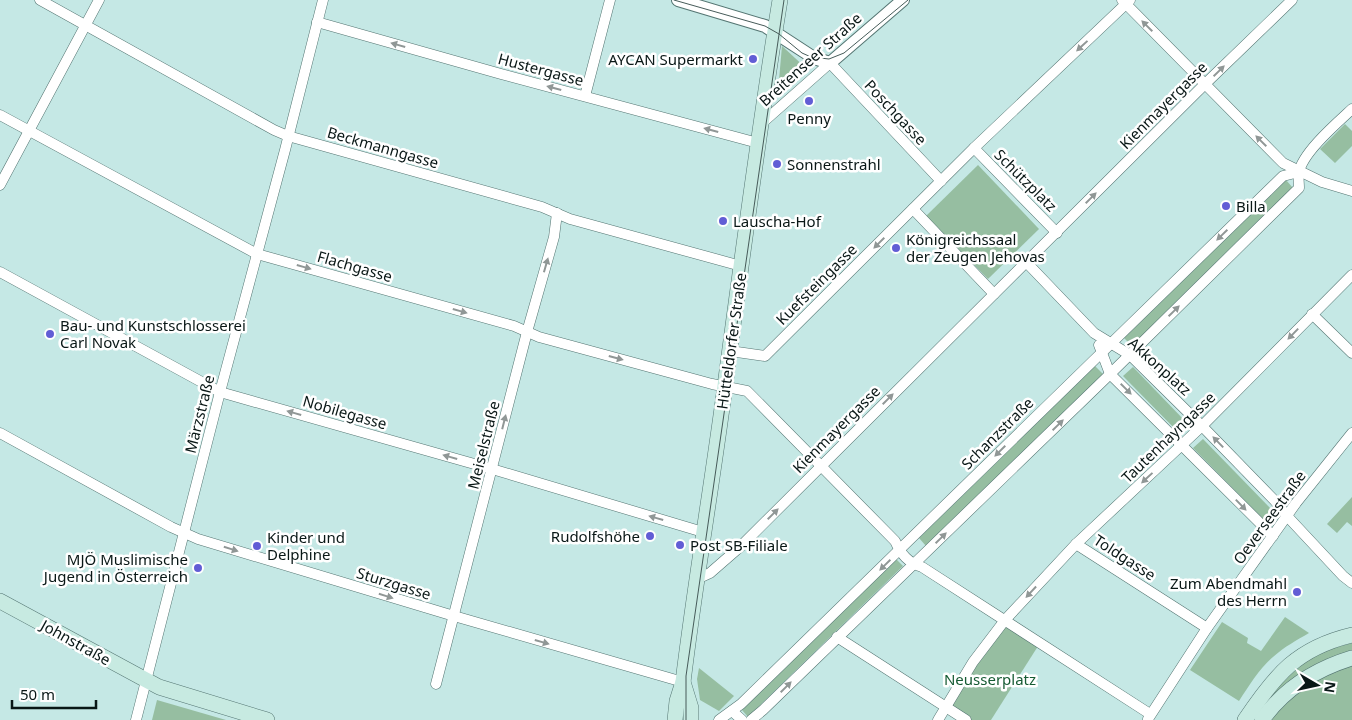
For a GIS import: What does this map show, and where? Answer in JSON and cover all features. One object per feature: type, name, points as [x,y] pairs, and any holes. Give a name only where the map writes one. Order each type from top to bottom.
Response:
[{"type":"main road","name":"Hütteldorfer Straße","points":[[675,720],[683,682],[758,142],[780,0]]},
{"type":"main road","name":"Johnstraße","points":[[0,601],[159,687],[266,720]]},
{"type":"main road","points":[[1245,720],[1270,684],[1302,655],[1318,646],[1352,635]]},
{"type":"main road","points":[[1262,720],[1277,702],[1300,683],[1329,666],[1352,658]]},
{"type":"main road","name":"Hütteldorfer Straße","points":[[683,682],[691,708],[691,720]]},
{"type":"street","name":"Beckmanngasse","points":[[40,0],[288,136],[542,207],[570,219],[741,266]]},
{"type":"street","points":[[0,185],[99,0]]},
{"type":"street","name":"Märzstraße","points":[[136,720],[323,0]]},
{"type":"street","points":[[585,96],[610,0]]},
{"type":"street","points":[[678,0],[765,26],[814,58],[830,63]]},
{"type":"street","name":"Breitenseer Straße","points":[[761,124],[903,0]]},
{"type":"street","name":"Kienmayergasse","points":[[1057,233],[1205,84],[1292,0]]},
{"type":"street","points":[[974,148],[1126,1],[1283,163],[1322,182],[1352,192]]},
{"type":"street","name":"Hustergasse","points":[[317,22],[501,74],[758,142]]},
{"type":"street","name":"Poschgasse","points":[[830,63],[941,181]]},
{"type":"street","points":[[750,720],[763,710],[837,637],[918,563],[1299,188],[1299,172],[1315,146],[1352,109]]},
{"type":"street","name":"Flachgasse","points":[[0,116],[257,254],[514,326],[539,337],[725,387],[747,391],[918,563],[1005,620]]},
{"type":"street","name":"Schützplatz","points":[[913,209],[974,148],[1057,233],[994,294]]},
{"type":"street","name":"Schanzstraße","points":[[719,720],[732,711],[903,548],[1102,350],[1284,176],[1299,172]]},
{"type":"street","points":[[913,209],[994,294]]},
{"type":"street","name":"Kuefsteingasse","points":[[730,351],[765,356],[913,209]]},
{"type":"street","name":"Meiselstraße","points":[[436,684],[527,332],[554,237],[557,213]]},
{"type":"street","points":[[1027,263],[1094,333],[1110,374],[1273,536]]},
{"type":"street","name":"Nobilegasse","points":[[0,272],[220,392],[492,469],[703,532]]},
{"type":"street","name":"Tautenhayngasse","points":[[1005,620],[1076,544],[1202,426],[1352,275]]},
{"type":"street","name":"Kienmayergasse","points":[[696,580],[710,574],[741,546],[994,294]]},
{"type":"street","points":[[1312,314],[1352,353]]},
{"type":"street","name":"Akkonplatz","points":[[1094,333],[1130,355],[1276,502],[1286,516],[1343,576],[1352,582]]},
{"type":"street","name":"Sturzgasse","points":[[0,433],[185,534],[198,539],[683,682]]},
{"type":"street","name":"Oeverseestraße","points":[[1148,717],[1207,628],[1286,516],[1352,433]]},
{"type":"street","name":"Toldgasse","points":[[1076,544],[1207,628]]},
{"type":"street","points":[[938,720],[974,662],[1005,620],[1148,717]]},
{"type":"street","points":[[837,637],[966,720]]},
{"type":"street","points":[[732,711],[742,720]]},
{"type":"green space","points":[[782,46],[808,70],[794,79],[785,89],[778,91]]},
{"type":"green space","points":[[1345,124],[1352,131],[1352,146],[1335,163],[1320,149]]},
{"type":"green space","points":[[978,165],[1039,229],[988,279],[926,216]]},
{"type":"green space","points":[[1286,180],[1293,188],[1132,346],[1124,338]]},
{"type":"green space","points":[[1095,366],[1103,374],[926,546],[919,538]]},
{"type":"green space","points":[[1133,367],[1186,422],[1177,431],[1123,376]]},
{"type":"green space","points":[[1203,439],[1274,512],[1265,521],[1193,448]]},
{"type":"green space","points":[[1352,497],[1352,526],[1347,522],[1337,533],[1327,524]]},
{"type":"green space","points":[[896,559],[903,566],[748,717],[742,710]]},
{"type":"green space","points":[[1285,617],[1309,633],[1277,653],[1254,678],[1239,701],[1190,670],[1222,622],[1248,638],[1247,643],[1261,651]]},
{"type":"green space","name":"Neusserplatz","points":[[1005,620],[1040,643],[991,720],[966,720],[946,707]]},
{"type":"green space","points":[[1352,643],[1352,652],[1256,720],[1252,720],[1276,687],[1305,662],[1323,651]]},
{"type":"green space","points":[[1352,664],[1352,720],[1269,720],[1288,700],[1315,680]]},
{"type":"green space","points":[[699,668],[734,696],[719,711],[700,700],[697,679]]},
{"type":"green space","points":[[157,700],[226,720],[152,720]]},
{"type":"tram line","points":[[674,0],[765,26],[779,34],[802,53],[811,57],[829,59],[844,53],[908,0]]},
{"type":"tram line","points":[[686,720],[686,676],[784,0]]},
{"type":"place","name":"AYCAN Supermarkt","points":[[753,59]]},
{"type":"place","name":"Penny","points":[[809,101]]},
{"type":"place","name":"Sonnenstrahl","points":[[777,164]]},
{"type":"place","name":"Billa","points":[[1226,206]]},
{"type":"place","name":"Lauscha-Hof","points":[[723,221]]},
{"type":"place","name":"Königreichssaal der Zeugen Jehovas","points":[[896,248]]},
{"type":"place","name":"Bau- und Kunstschlosserei Carl Novak","points":[[50,334]]},
{"type":"place","name":"Rudolfshöhe","points":[[650,536]]},
{"type":"place","name":"Post SB-Filiale","points":[[680,545]]},
{"type":"place","name":"Kinder und Delphine","points":[[257,546]]},
{"type":"place","name":"MJÖ Muslimische Jugend in Österreich","points":[[198,568]]},
{"type":"place","name":"Zum Abendmahl des Herrn","points":[[1297,592]]}]
